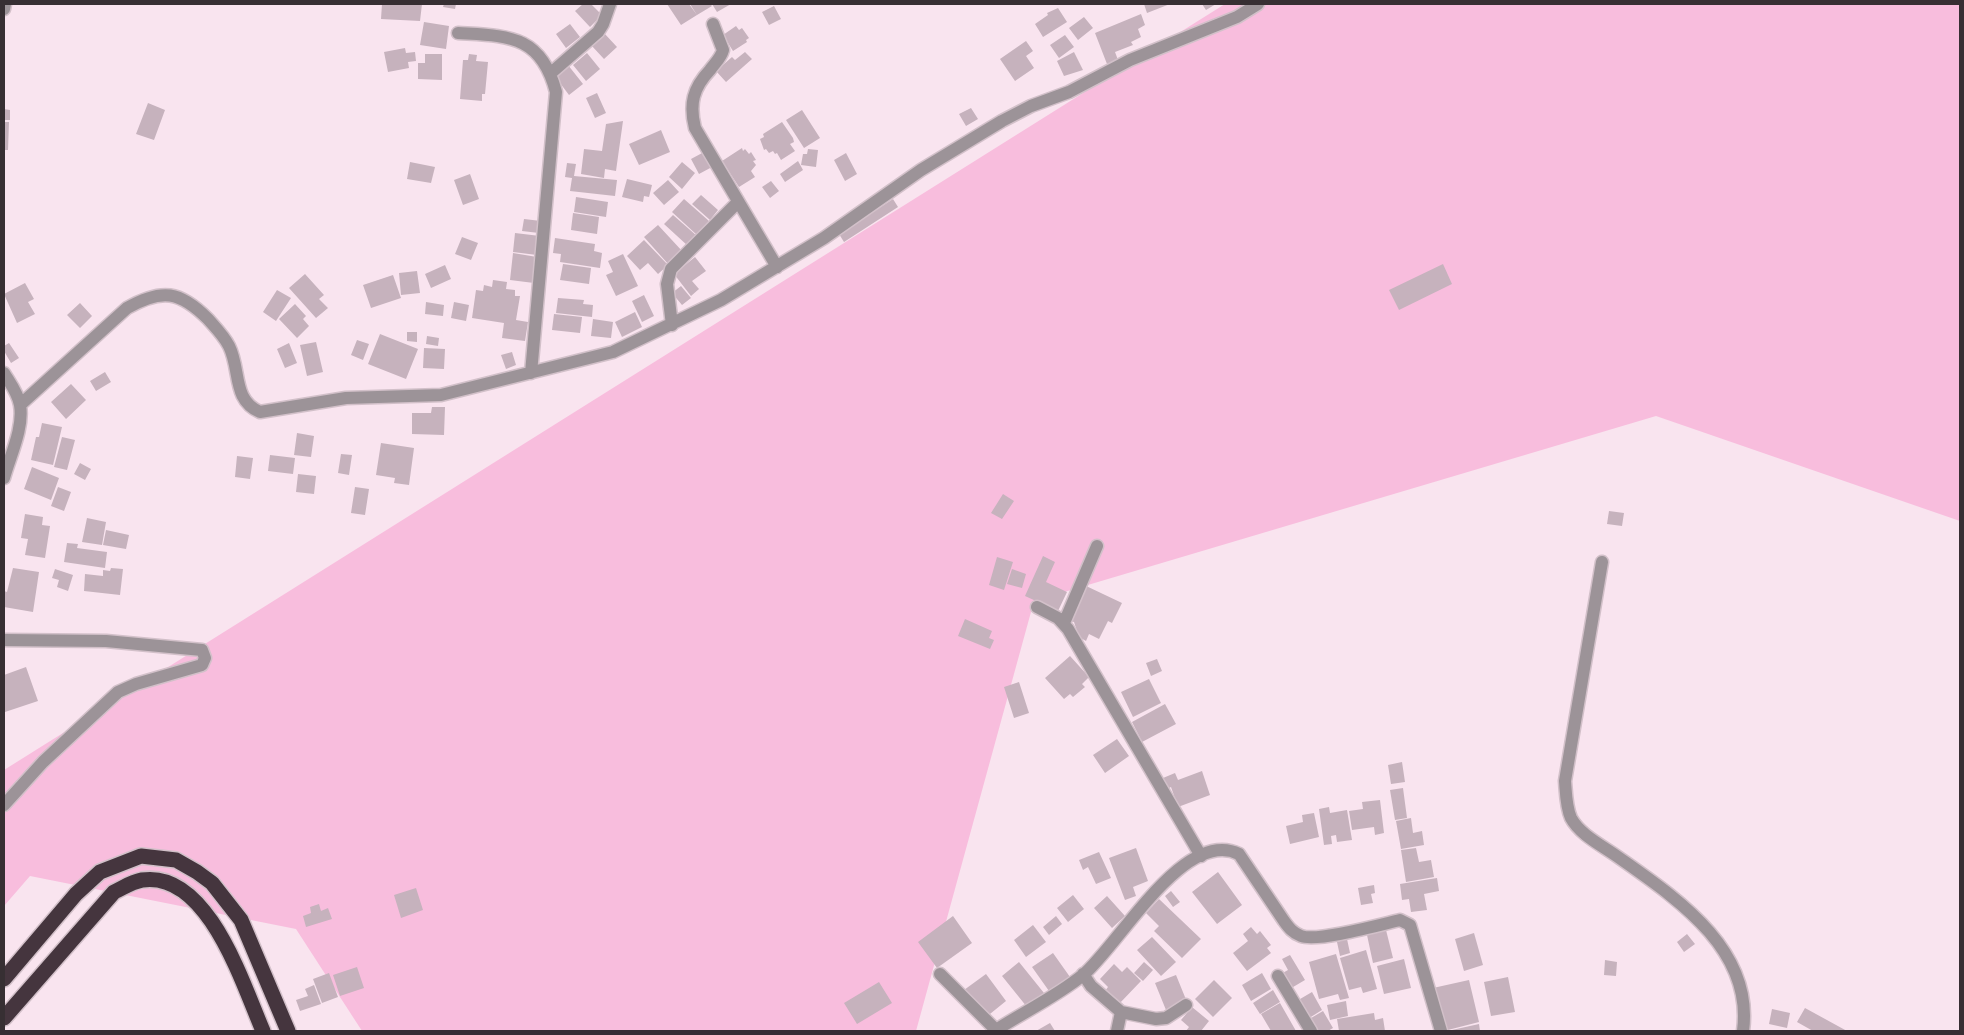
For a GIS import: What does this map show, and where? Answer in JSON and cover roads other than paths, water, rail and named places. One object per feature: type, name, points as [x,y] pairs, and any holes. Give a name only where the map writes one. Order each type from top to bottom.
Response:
[{"type":"highway","points":[[8,974],[76,894],[100,872],[141,856],[176,860],[197,872],[212,884],[240,920],[288,1031]]},
{"type":"highway","points":[[4,1018],[114,892],[131,883],[154,880],[186,892],[196,901],[222,935],[263,1031]]},
{"type":"street","points":[[4,9],[5,4]]},
{"type":"street","points":[[551,73],[598,32],[610,4]]},
{"type":"street","points":[[20,405],[127,308],[141,300],[162,294],[180,297],[190,303],[220,332],[233,358],[240,394],[246,403],[260,412],[346,398],[441,395],[614,352],[721,300],[777,267],[824,238],[921,170],[1002,121],[1069,92],[1130,60],[1237,17],[1258,4]]},
{"type":"street","points":[[713,24],[722,45],[722,56],[697,87],[692,97],[691,110],[695,128],[777,267]]},
{"type":"street","points":[[458,33],[516,39],[533,50],[551,73],[556,92],[531,373]]},
{"type":"street","points":[[672,325],[667,284],[671,269],[738,202]]},
{"type":"street","points":[[4,373],[20,405],[16,435],[4,478]]},
{"type":"street","points":[[1064,623],[1097,546]]},
{"type":"street","points":[[1602,562],[1565,781],[1566,799],[1571,818],[1586,835],[1672,895],[1718,940],[1743,990],[1743,1031]]},
{"type":"street","points":[[1037,607],[1064,623],[1201,856]]},
{"type":"street","points":[[4,640],[106,641],[202,650],[205,658],[202,665],[136,684],[118,692],[50,756],[4,805]]},
{"type":"street","points":[[940,974],[996,1031],[1083,974],[1167,879],[1201,856],[1218,849],[1230,850],[1239,854],[1292,932],[1302,937],[1318,937],[1400,920],[1410,925],[1441,1031]]},
{"type":"street","points":[[1083,974],[1091,986],[1121,1012],[1161,1018],[1175,1013],[1186,1005]]},
{"type":"street","points":[[1278,976],[1311,1031]]},
{"type":"street","points":[[1117,1031],[1121,1012]]}]
